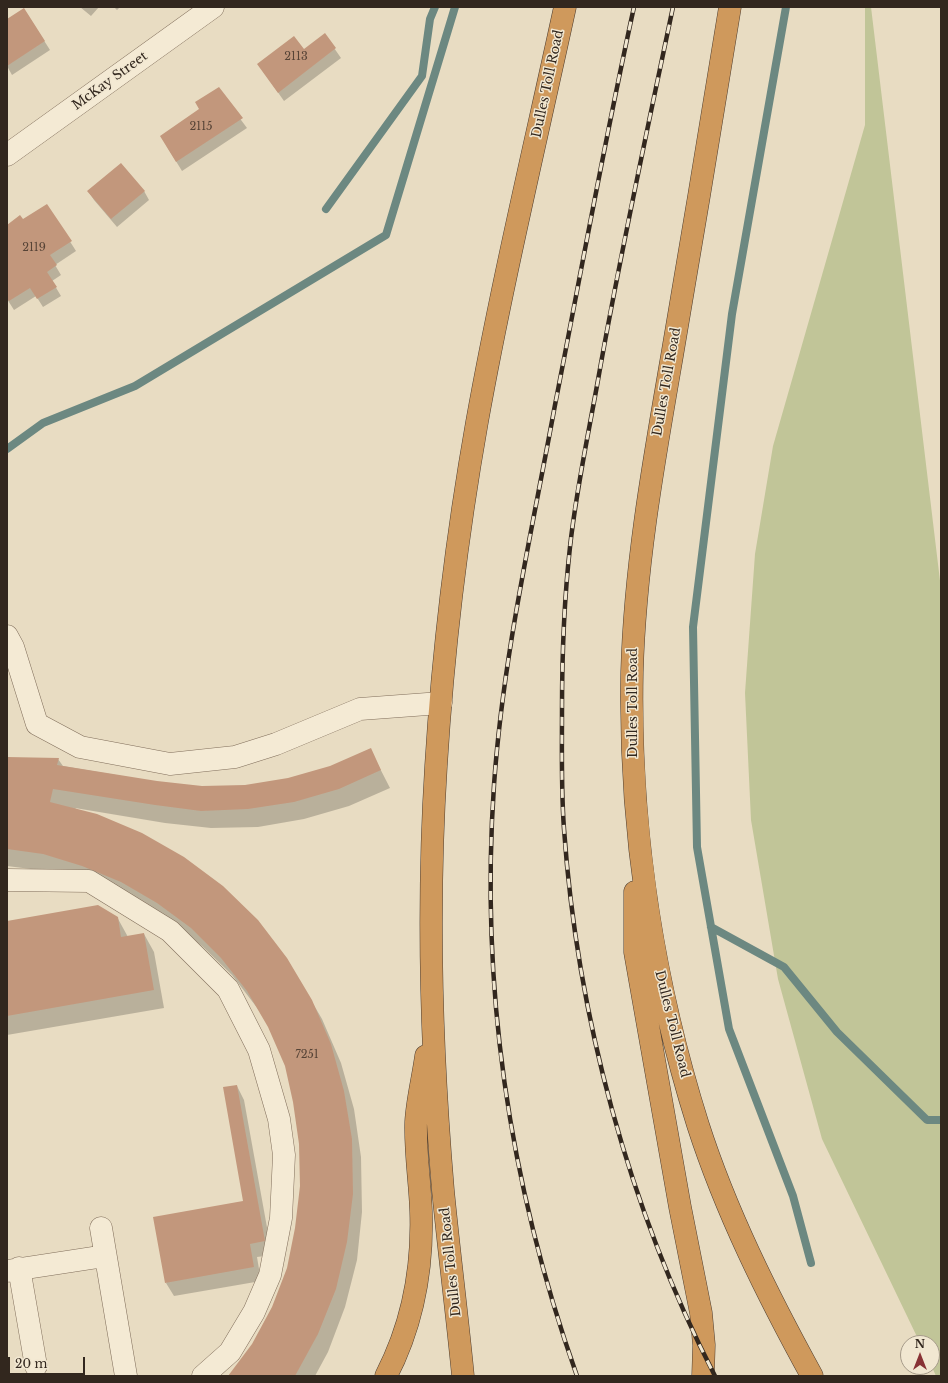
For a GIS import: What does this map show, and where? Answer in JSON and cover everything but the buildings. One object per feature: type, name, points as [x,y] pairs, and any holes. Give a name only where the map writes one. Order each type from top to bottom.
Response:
[{"type":"highway","name":"Dulles Toll Road","points":[[464,1376],[443,1185],[433,1013],[434,831],[436,768],[441,703],[457,552],[477,422],[505,281],[565,7]]},
{"type":"highway","name":"Dulles Toll Road","points":[[730,7],[643,537],[632,672],[634,775],[639,837],[657,960],[670,1022],[698,1126],[733,1217],[792,1340],[812,1376]]},
{"type":"highway","points":[[634,775],[635,952],[678,1199],[701,1313],[704,1345],[703,1376]]},
{"type":"highway","points":[[386,1376],[399,1350],[408,1327],[418,1277],[421,1212],[416,1122],[433,1013]]},
{"type":"street","name":"McKay Street","points":[[7,155],[213,7]]},
{"type":"street","points":[[7,636],[13,647],[38,724],[80,747],[170,764],[235,757],[276,744],[360,709],[441,703]]},
{"type":"street","points":[[7,880],[89,881],[170,931],[228,990],[259,1050],[279,1119],[284,1155],[281,1218],[270,1275],[254,1312],[230,1352],[203,1376]]},
{"type":"street","points":[[101,1228],[126,1376]]},
{"type":"street","points":[[36,1366],[13,1270],[105,1256]]},
{"type":"green space","points":[[865,7],[871,7],[941,589],[941,1376],[936,1375],[940,1375],[940,1335],[916,1335],[822,1139],[778,979],[751,820],[745,693],[755,554],[773,446],[865,125]]},
{"type":"waterway","points":[[326,209],[422,76],[430,19],[435,7]]},
{"type":"waterway","points":[[7,449],[43,423],[135,386],[386,235],[455,7]]},
{"type":"waterway","points":[[786,7],[732,314],[693,627],[697,847],[729,1029],[793,1196],[811,1263]]},
{"type":"waterway","points":[[711,927],[784,967],[837,1032],[927,1120],[941,1120]]},
{"type":"railway","points":[[577,1376],[553,1304],[533,1231],[517,1158],[505,1085],[496,1011],[492,936],[491,861],[494,785],[504,689],[519,594],[593,206],[634,7]]},
{"type":"railway","points":[[673,7],[615,286],[582,464],[570,547],[563,648],[562,799],[571,899],[581,970],[595,1040],[612,1110],[633,1179],[657,1246],[684,1312],[715,1376]]}]
